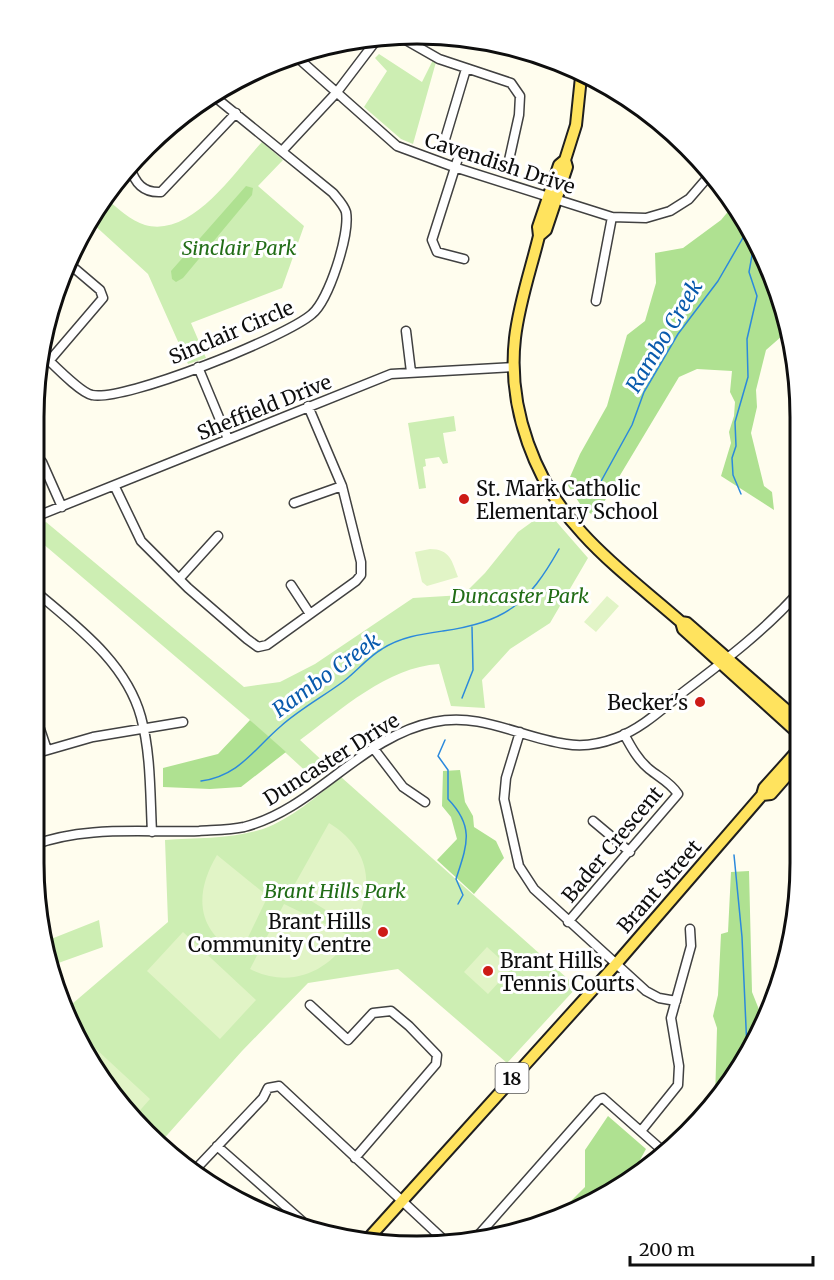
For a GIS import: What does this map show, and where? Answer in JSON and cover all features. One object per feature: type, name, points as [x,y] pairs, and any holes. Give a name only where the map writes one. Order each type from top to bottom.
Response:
[{"type":"main road","points":[[580,81],[576,125],[565,160],[559,165],[552,198],[538,227],[539,236],[520,311],[514,367],[522,422],[533,455],[569,519],[598,550],[681,622],[683,629],[790,713]]},
{"type":"main road","points":[[725,662],[790,725]]},
{"type":"main road","points":[[786,709],[790,711]]},
{"type":"main road","name":"Brant Street","points":[[373,1234],[616,964],[762,795],[764,788],[790,757]]},
{"type":"main road","name":"Brant Street","points":[[762,795],[771,794],[790,772]]},
{"type":"street","name":"Cavendish Drive","points":[[412,44],[432,56],[511,83],[520,96],[519,115],[509,160],[505,164],[499,165],[447,149],[444,146],[443,140],[466,69]]},
{"type":"street","points":[[282,151],[337,92],[371,47]]},
{"type":"street","name":"Cavendish Drive","points":[[302,62],[398,146],[454,167],[612,217],[639,219],[670,211],[689,199],[705,180]]},
{"type":"street","name":"Sinclair Circle","points":[[50,360],[89,395],[105,397],[198,367],[285,331],[313,314],[330,287],[344,232],[346,211],[333,193],[219,100]]},
{"type":"street","points":[[133,175],[146,190],[161,192],[236,113]]},
{"type":"street","points":[[460,152],[432,240],[437,252],[464,259]]},
{"type":"street","points":[[596,301],[612,217]]},
{"type":"street","points":[[50,360],[103,298],[94,284],[75,268]]},
{"type":"street","points":[[406,331],[411,372]]},
{"type":"street","points":[[198,367],[228,439]]},
{"type":"street","name":"Sheffield Drive","points":[[43,514],[391,374],[514,367]]},
{"type":"street","points":[[115,486],[141,542],[179,579],[258,647],[267,645],[356,581],[361,575],[361,562],[342,486],[308,406]]},
{"type":"street","points":[[43,464],[63,507]]},
{"type":"street","points":[[294,503],[342,486]]},
{"type":"street","points":[[179,579],[218,536]]},
{"type":"street","points":[[291,585],[310,614]]},
{"type":"street","points":[[43,598],[84,632],[127,686],[140,716],[148,757],[152,832]]},
{"type":"street","points":[[725,662],[771,623],[790,602]]},
{"type":"street","name":"Duncaster Drive","points":[[43,842],[69,833],[228,829],[257,823],[276,815],[374,749],[415,727],[459,719],[496,724],[571,745],[600,743],[624,734],[653,717],[725,662]]},
{"type":"street","points":[[43,751],[93,737],[183,722]]},
{"type":"street","points":[[520,732],[506,778],[504,799],[519,866],[534,889],[568,922],[652,995],[676,1001]]},
{"type":"street","name":"Bader Crescent","points":[[568,922],[678,794],[670,782],[650,770],[637,756],[624,734]]},
{"type":"street","points":[[43,738],[47,750]]},
{"type":"street","points":[[374,749],[403,787],[425,802]]},
{"type":"street","points":[[593,821],[630,852]]},
{"type":"street","points":[[641,1131],[678,1085],[679,1066],[671,1018],[691,946],[690,929]]},
{"type":"street","points":[[310,1005],[348,1040],[373,1013],[391,1011],[409,1026],[436,1055],[436,1064],[355,1158]]},
{"type":"street","points":[[199,1166],[263,1098],[268,1088],[279,1086],[440,1236]]},
{"type":"street","points":[[483,1230],[598,1101],[607,1099],[659,1147]]},
{"type":"street","points":[[217,1146],[298,1217]]},
{"type":"green space","points":[[379,54],[422,82],[433,60],[436,62],[413,144],[401,139],[364,107],[387,71],[375,58]]},
{"type":"green space","name":"Sinclair Park","points":[[262,142],[283,160],[258,186],[304,226],[282,288],[191,323],[206,358],[188,364],[148,274],[96,227],[111,203],[145,225],[162,226],[179,222],[196,212],[226,184]]},
{"type":"green space","points":[[246,186],[253,188],[252,195],[183,278],[176,282],[172,279],[171,271]]},
{"type":"green space","points":[[729,211],[752,252],[771,297],[781,336],[766,350],[756,390],[757,407],[751,433],[764,486],[772,492],[774,510],[721,476],[731,443],[729,432],[734,416],[735,402],[730,392],[732,371],[697,369],[679,377],[595,517],[582,507],[567,484],[580,454],[607,406],[627,335],[645,321],[656,283],[655,253],[683,248],[721,220]]},
{"type":"green space","points":[[454,416],[456,431],[443,433],[448,463],[443,464],[439,457],[425,459],[426,466],[423,467],[426,488],[419,489],[408,423]]},
{"type":"green space","name":"Duncaster Park","points":[[547,511],[588,558],[550,623],[510,649],[482,680],[485,708],[451,706],[439,664],[401,673],[365,692],[300,740],[328,766],[312,777],[250,720],[43,544],[43,524],[46,522],[244,687],[280,682],[315,664],[413,598],[463,595],[485,573],[518,532]]},
{"type":"green space","points":[[430,549],[442,551],[449,557],[458,577],[427,586],[422,582],[415,552]]},
{"type":"green space","points":[[607,596],[619,606],[596,632],[584,622]]},
{"type":"green space","points":[[250,720],[286,752],[241,787],[210,789],[163,787],[163,768],[218,754]]},
{"type":"green space","points":[[460,770],[465,802],[473,816],[474,827],[496,841],[504,858],[474,894],[437,860],[457,839],[451,817],[442,806],[443,771]]},
{"type":"green space","name":"Brant Hills Park","points":[[341,777],[577,987],[507,1063],[398,969],[308,983],[242,1051],[165,1138],[136,1109],[106,1071],[71,1005],[168,922],[165,840],[227,836],[263,829],[294,813]]},
{"type":"green space","points":[[329,823],[353,844],[361,856],[365,869],[365,897],[353,927],[292,889]]},
{"type":"green space","points":[[217,855],[265,894],[266,900],[240,954],[215,935],[207,924],[203,912],[204,884]]},
{"type":"green space","points":[[749,871],[752,992],[760,1011],[728,1071],[715,1087],[717,1028],[713,1016],[718,995],[721,934],[728,932],[731,872]]},
{"type":"green space","points":[[284,904],[350,936],[331,960],[307,974],[279,977],[250,969]]},
{"type":"green space","points":[[99,920],[103,947],[57,963],[52,939]]},
{"type":"green space","points":[[183,932],[256,1000],[220,1039],[147,971]]},
{"type":"green space","name":"Brant Hills Tennis Courts","points":[[487,947],[511,969],[488,994],[464,972]]},
{"type":"green space","points":[[91,1044],[150,1099],[139,1112],[106,1071]]},
{"type":"green space","points":[[608,1116],[646,1149],[638,1164],[625,1174],[567,1205],[585,1187],[585,1150]]},
{"type":"waterway","name":"Rambo Creek","points":[[594,494],[632,425],[644,392],[678,334],[718,281],[744,237]]},
{"type":"waterway","points":[[741,494],[733,475],[732,458],[736,446],[735,422],[748,377],[747,339],[757,296],[749,272],[752,253]]},
{"type":"waterway","name":"Rambo Creek","points":[[201,781],[226,774],[236,767],[288,720],[344,681],[372,656],[389,645],[411,637],[483,622],[513,607],[537,584],[559,549]]},
{"type":"waterway","points":[[462,698],[473,670],[472,627]]},
{"type":"waterway","points":[[445,740],[438,756],[448,770],[448,799],[462,819],[466,837],[456,879],[463,895],[458,904]]},
{"type":"waterway","name":"Rambo Creek","points":[[734,855],[742,937],[747,1038]]},
{"type":"place","name":"St. Mark Catholic Elementary School","points":[[464,499]]},
{"type":"place","name":"Becker's","points":[[700,702]]},
{"type":"place","name":"Brant Hills Community Centre","points":[[383,932]]},
{"type":"place","name":"Brant Hills Tennis Courts","points":[[488,971]]}]
